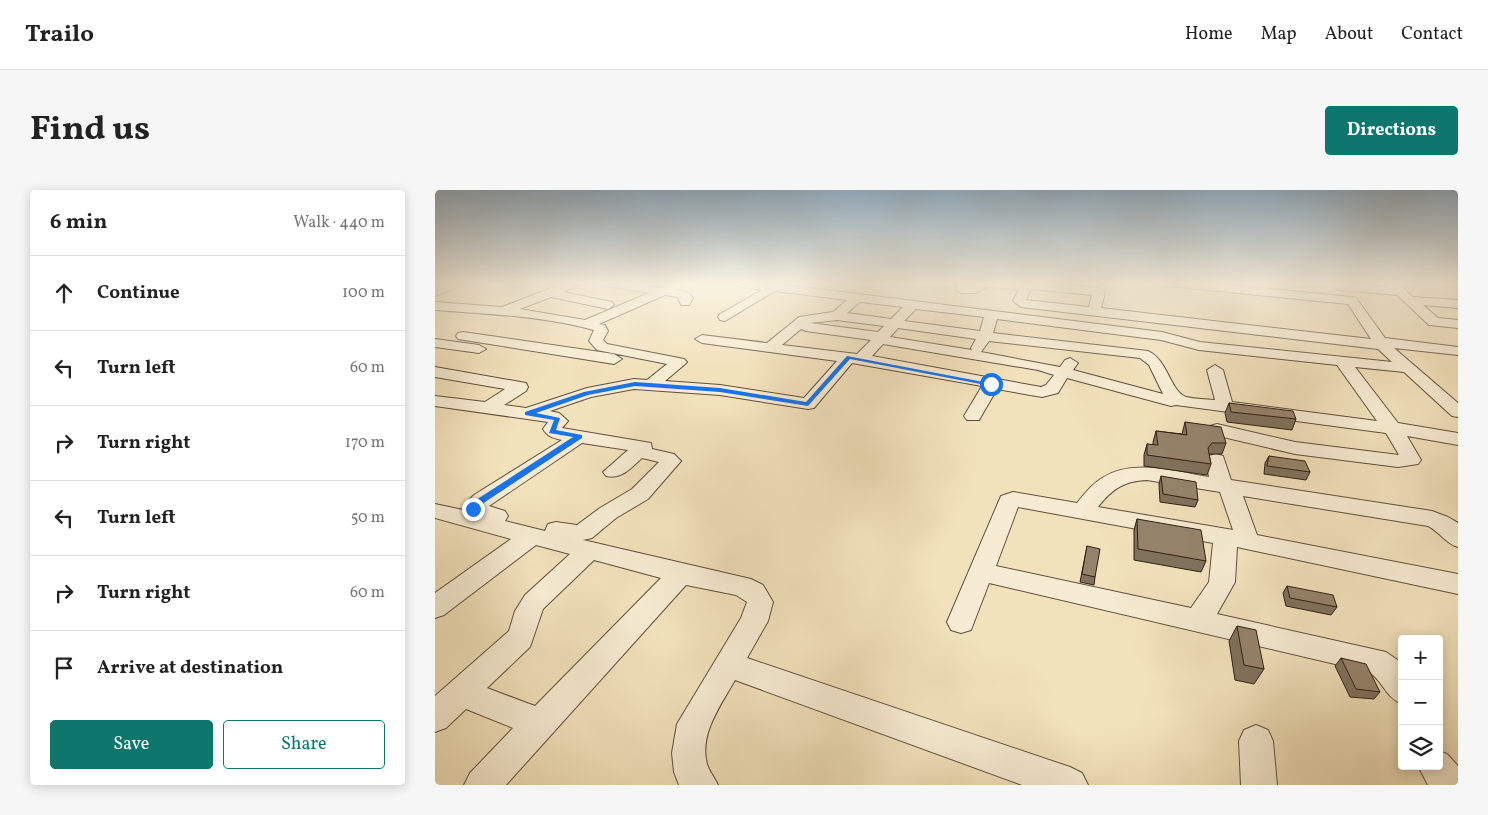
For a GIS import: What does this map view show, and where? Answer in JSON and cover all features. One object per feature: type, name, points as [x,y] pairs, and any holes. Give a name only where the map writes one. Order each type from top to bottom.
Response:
[{"type":"street","points":[[505,311],[587,324],[600,328],[601,331],[595,340],[602,347],[679,362],[653,383]]},
{"type":"street","points":[[587,324],[617,311]]},
{"type":"street","points":[[725,317],[735,311]]},
{"type":"street","points":[[837,316],[843,311]]},
{"type":"street","points":[[528,413],[587,393],[635,384],[653,383],[720,390],[808,404],[855,358],[880,338],[906,311]]},
{"type":"street","points":[[963,311],[1162,336],[1199,346],[1408,368]]},
{"type":"street","points":[[1094,311],[1381,344],[1458,350]]},
{"type":"street","points":[[1129,315],[1131,311]]},
{"type":"street","points":[[1185,311],[1185,321]]},
{"type":"street","points":[[1359,311],[1381,344],[1458,412]]},
{"type":"street","points":[[1422,311],[1434,322],[1458,324]]},
{"type":"street","points":[[956,377],[985,336],[992,314]]},
{"type":"street","points":[[770,348],[796,326],[808,319],[837,316],[1077,346],[1150,356],[1175,398],[1217,406],[1392,428],[1458,439]]},
{"type":"street","points":[[796,326],[974,354],[1171,401]]},
{"type":"street","points":[[463,336],[638,364],[650,362],[658,357]]},
{"type":"street","points":[[702,339],[855,358],[1034,392],[1049,392],[1064,374],[1077,346]]},
{"type":"street","points":[[435,342],[517,354],[538,347]]},
{"type":"street","points":[[1217,430],[1295,448],[1397,461],[1411,460],[1411,456],[1392,428],[1342,361]]},
{"type":"street","points":[[1215,370],[1221,484],[1229,486]]},
{"type":"street","points":[[435,372],[521,386],[488,408]]},
{"type":"street","points":[[973,416],[991,384]]},
{"type":"street","points":[[435,401],[528,413],[558,419],[552,431],[644,447],[613,472]]},
{"type":"street","points":[[580,436],[482,500],[473,509],[533,536],[681,574],[742,586],[754,592],[759,602],[754,621],[693,724],[689,753],[691,772],[700,785]]},
{"type":"street","points":[[435,510],[575,534],[584,532],[608,513],[640,494],[671,461],[667,458],[640,452]]},
{"type":"street","points":[[1081,511],[1104,485],[1119,477],[1131,474],[1147,474],[1432,519],[1443,522],[1453,530],[1458,539]]},
{"type":"street","points":[[1197,620],[1217,596],[1237,539],[1229,486]]},
{"type":"street","points":[[961,622],[1009,501],[1013,499],[1237,539],[1458,584]]},
{"type":"street","points":[[435,607],[533,536]]},
{"type":"street","points":[[435,717],[520,640],[524,632],[527,611],[534,602],[590,550]]},
{"type":"street","points":[[981,572],[1376,660],[1389,669],[1398,684]]},
{"type":"street","points":[[482,785],[681,574]]},
{"type":"street","points":[[729,665],[1070,785]]},
{"type":"street","points":[[462,693],[539,723]]},
{"type":"street","points":[[1256,741],[1259,785]]},
{"type":"street","points":[[1438,770],[1451,785]]},
{"type":"building","points":[[1229,403],[1293,411],[1296,419],[1231,412]]},
{"type":"building","points":[[1185,422],[1221,427],[1226,443],[1212,443],[1208,448],[1211,464],[1147,455],[1147,444],[1158,445],[1156,431],[1187,435]]},
{"type":"building","points":[[1269,456],[1305,461],[1310,472],[1267,466]]},
{"type":"building","points":[[1161,476],[1196,482],[1198,500],[1163,494]]},
{"type":"building","points":[[1137,519],[1201,530],[1206,561],[1138,549]]},
{"type":"building","points":[[1087,546],[1100,549],[1095,577],[1082,574]]},
{"type":"building","points":[[1287,586],[1333,595],[1337,607],[1290,598]]},
{"type":"building","points":[[1237,626],[1256,630],[1264,669],[1244,665]]},
{"type":"building","points":[[1341,658],[1366,664],[1380,692],[1356,689]]},
{"type":"route","points":[[473,509],[482,500],[580,436],[556,433],[552,429],[559,421],[558,419],[528,413],[587,393],[635,384],[653,383],[720,390],[808,404],[849,357],[991,384]]}]
